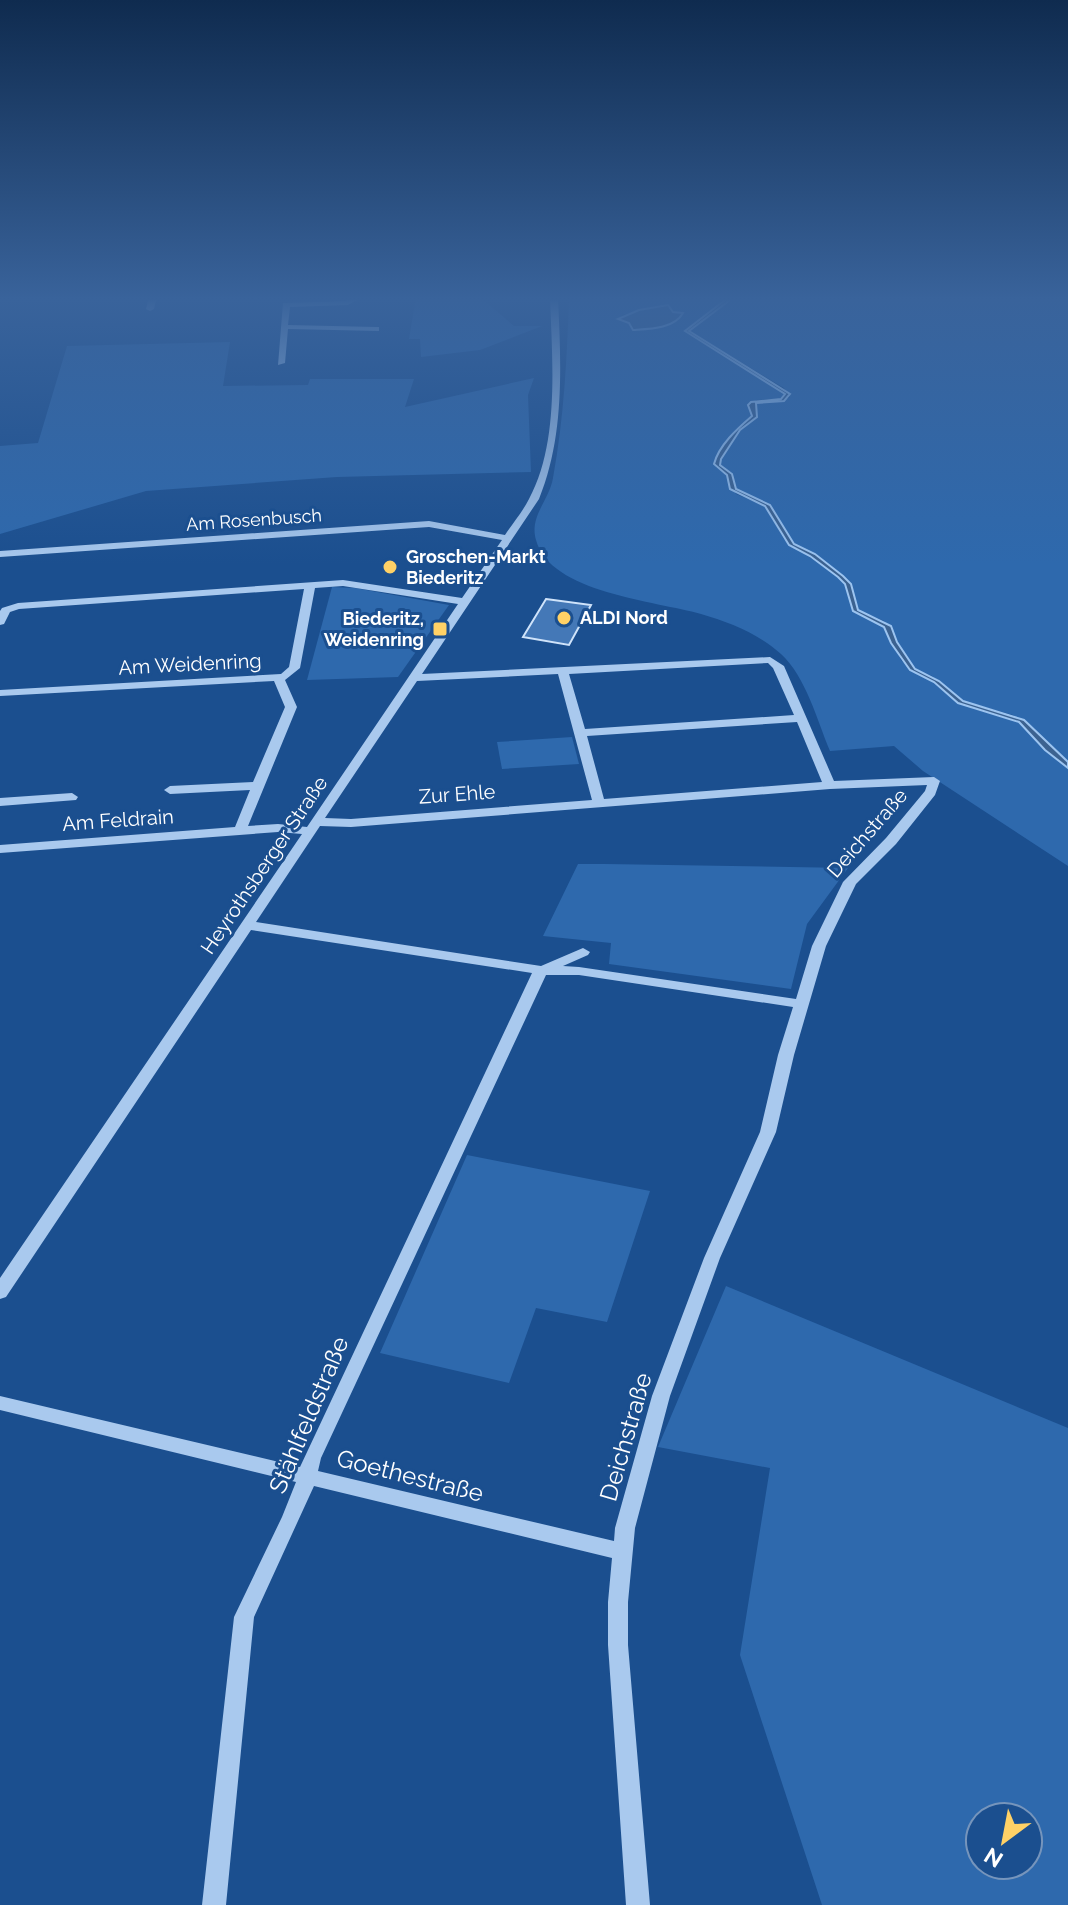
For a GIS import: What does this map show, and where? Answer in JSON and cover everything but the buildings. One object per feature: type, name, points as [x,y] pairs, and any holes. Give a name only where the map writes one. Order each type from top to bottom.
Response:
[{"type":"street","name":"Heyrothsberger Straße","points":[[0,1292],[539,489],[548,455],[555,386]]},
{"type":"street","name":"Am Rosenbusch","points":[[0,554],[421,524],[508,538]]},
{"type":"street","points":[[0,622],[6,610],[18,606],[353,583],[466,602]]},
{"type":"street","name":"Am Weidenring","points":[[0,693],[289,675],[294,668],[310,585]]},
{"type":"street","points":[[414,678],[770,660],[778,666],[830,785]]},
{"type":"street","points":[[563,671],[599,803]]},
{"type":"street","points":[[239,832],[291,707],[278,678]]},
{"type":"street","points":[[580,733],[802,718]]},
{"type":"street","name":"Zur Ehle","points":[[314,826],[830,785],[934,781]]},
{"type":"street","name":"Deichstraße","points":[[638,1905],[618,1645],[625,1528],[661,1396],[712,1258],[768,1132],[819,946],[842,894],[918,809],[931,792],[934,781]]},
{"type":"street","name":"Am Feldrain","points":[[170,790],[257,786]]},
{"type":"street","name":"Am Feldrain","points":[[0,802],[72,797]]},
{"type":"street","name":"Am Feldrain","points":[[0,849],[314,826]]},
{"type":"street","points":[[248,925],[541,970],[579,971],[801,1004]]},
{"type":"street","points":[[541,970],[583,952]]},
{"type":"street","name":"Stählfeldstraße","points":[[214,1905],[244,1617],[308,1478],[312,1458],[541,970]]},
{"type":"street","name":"Goethestraße","points":[[0,1403],[622,1552]]},
{"type":"shaded area","points":[[55,386],[412,386],[405,407],[499,386],[531,386],[528,395],[531,472],[337,477],[146,491],[0,534],[0,446],[38,443]]},
{"type":"shaded area","points":[[772,386],[785,394],[781,399],[756,400],[750,410],[752,416],[726,445],[716,467],[727,475],[736,494],[765,506],[784,539],[845,584],[849,599],[860,615],[885,627],[901,660],[918,675],[928,678],[948,695],[974,709],[1019,722],[1045,750],[1068,768],[1068,866],[923,771],[894,746],[830,751],[797,674],[781,654],[753,635],[701,614],[633,599],[582,583],[561,572],[545,558],[536,540],[535,523],[551,486],[564,388]]},
{"type":"shaded area","points":[[772,386],[790,394],[784,401],[756,403],[757,417],[740,430],[721,459],[720,465],[732,474],[736,489],[770,505],[794,544],[815,554],[851,584],[858,610],[891,626],[897,642],[915,669],[939,681],[963,701],[1024,720],[1068,762],[1068,768],[1045,750],[1019,722],[958,703],[934,682],[910,670],[884,627],[853,611],[845,584],[810,556],[789,545],[765,506],[730,489],[727,475],[714,464],[720,450],[752,416],[748,405],[751,402],[781,399],[785,394]]},
{"type":"shaded area","points":[[780,386],[1068,386],[1068,762],[1013,715],[963,701],[932,676],[915,669],[884,621],[858,610],[851,584],[815,554],[794,544],[770,505],[736,489],[732,474],[720,464],[721,459],[740,430],[757,415],[753,406],[756,403],[784,401],[790,397]]},
{"type":"shaded area","points":[[332,587],[355,588],[449,605],[398,677],[307,680]]},
{"type":"shaded area","points":[[572,737],[579,764],[502,769],[497,742]]},
{"type":"shaded area","points":[[578,864],[848,868],[807,924],[791,989],[609,964],[611,943],[543,936]]},
{"type":"shaded area","points":[[467,1155],[650,1191],[607,1322],[536,1308],[509,1383],[380,1353]]},
{"type":"shaded area","points":[[726,1286],[1068,1428],[1068,1905],[822,1905],[740,1655],[770,1468],[658,1447]]},
{"type":"place","name":"Groschen-Markt Biederitz","points":[[390,567]]},
{"type":"place","name":"ALDI Nord","points":[[564,618]]},
{"type":"place","name":"Biederitz, Weidenring","points":[[440,629]]}]
